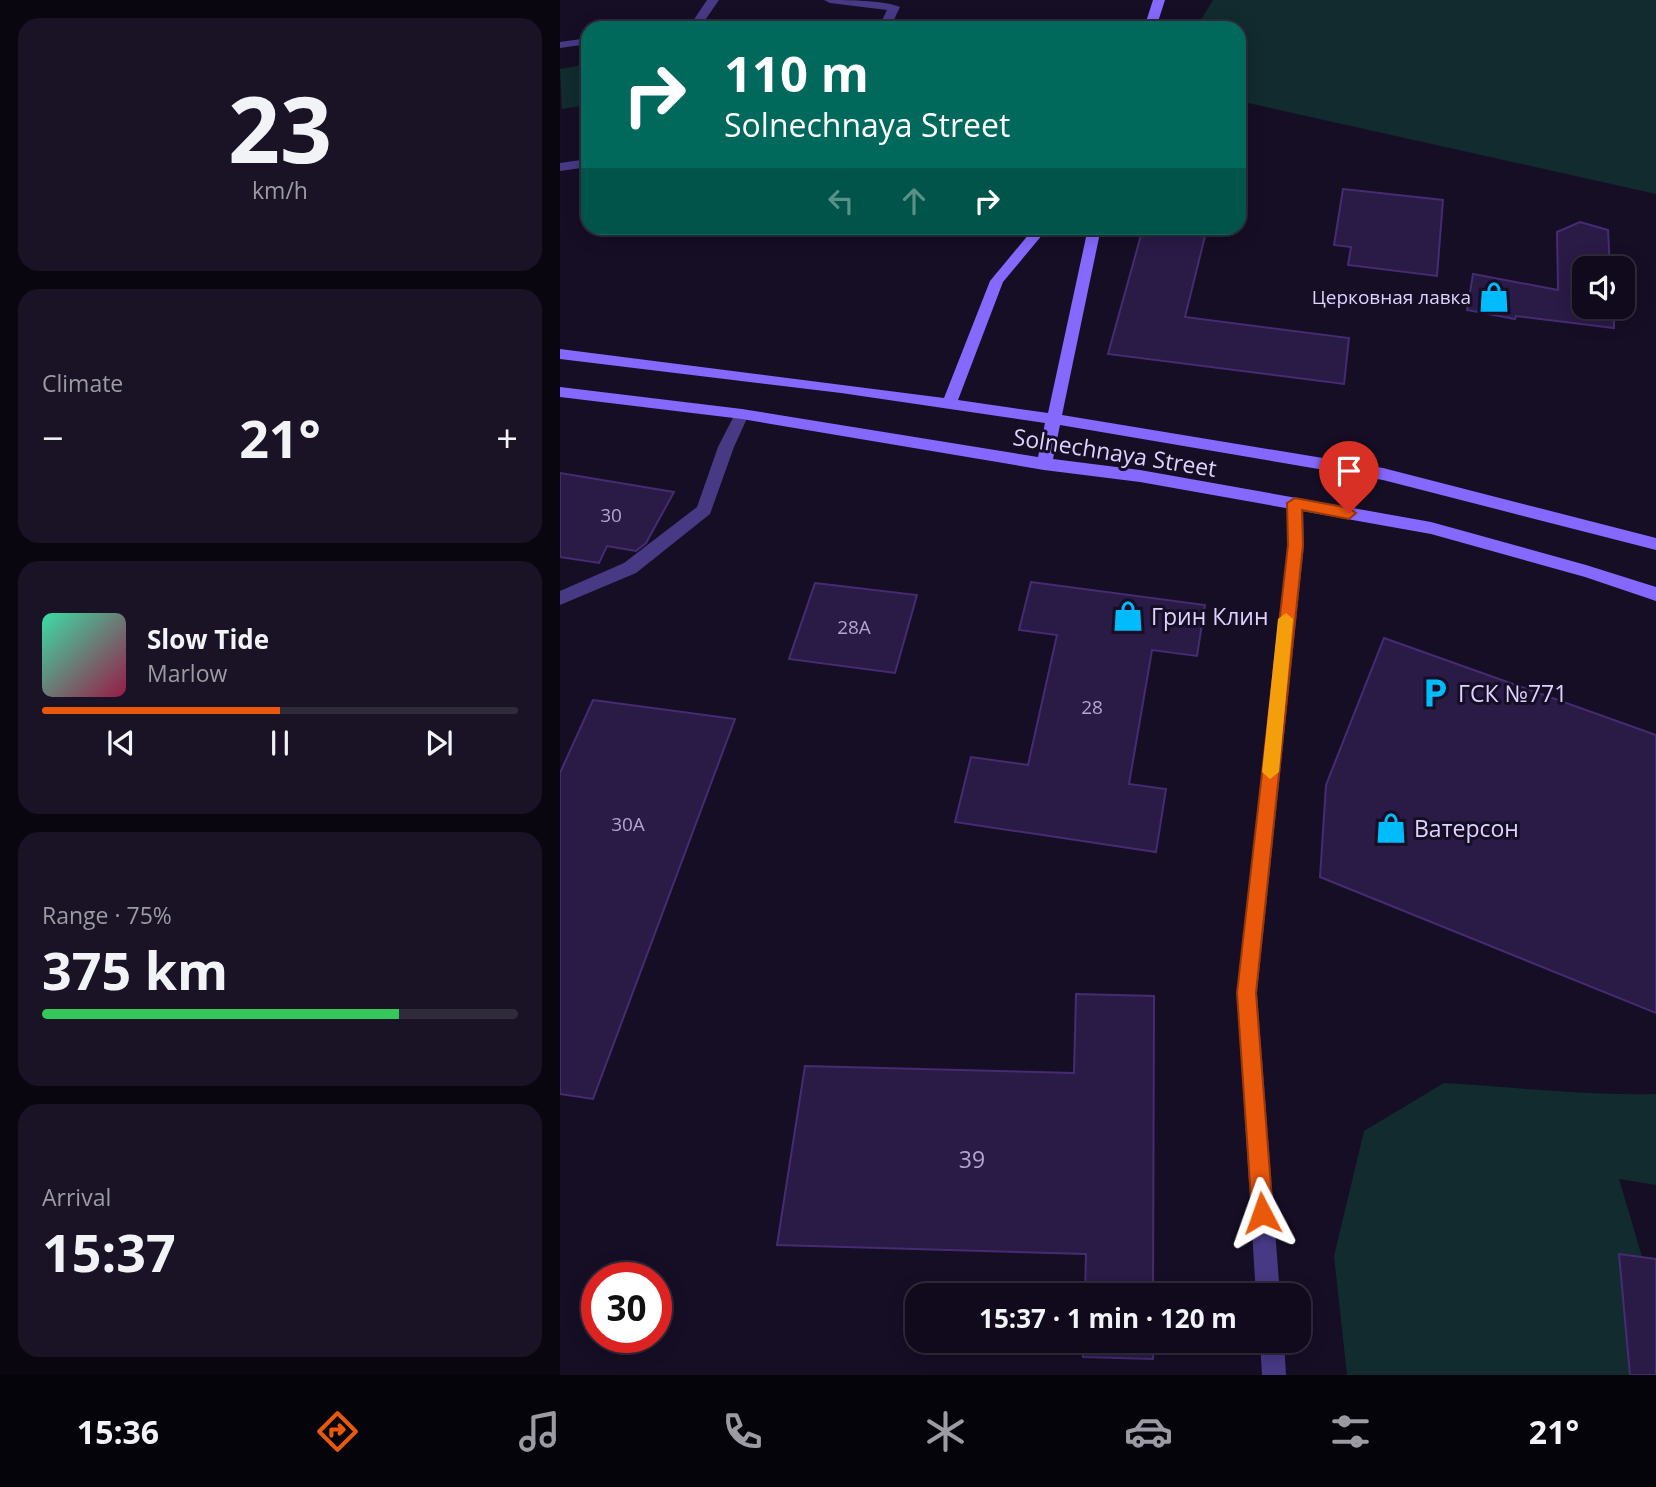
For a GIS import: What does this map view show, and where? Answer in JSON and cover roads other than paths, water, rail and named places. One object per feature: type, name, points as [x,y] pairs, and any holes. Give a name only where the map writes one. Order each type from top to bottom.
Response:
[{"type":"main road","points":[[1152,21],[1158,0]]},
{"type":"main road","points":[[949,404],[998,281],[1035,235]]},
{"type":"main road","points":[[1044,464],[1094,235]]},
{"type":"main road","name":"Solnechnaya Street","points":[[560,355],[1054,417],[1383,474],[1656,544]]},
{"type":"main road","name":"Solnechnaya Street","points":[[560,392],[742,414],[1295,503],[1430,528],[1586,571],[1656,594]]},
{"type":"street","points":[[698,21],[713,0]]},
{"type":"street","points":[[830,0],[894,7],[887,21]]},
{"type":"street","points":[[560,45],[581,42]]},
{"type":"street","points":[[560,167],[581,164]]},
{"type":"street","points":[[560,597],[630,568],[704,510],[726,447],[742,414]]},
{"type":"street","points":[[1267,1283],[1247,993],[1296,545],[1295,503]]},
{"type":"street","points":[[1273,1353],[1274,1375]]},
{"type":"place","name":"Церковная лавка","points":[[1494,297]]},
{"type":"place","name":"Грин Клин","points":[[1128,616]]},
{"type":"place","name":"ГСК №771","points":[[1435,693]]},
{"type":"place","name":"Ватерсон","points":[[1391,828]]}]
